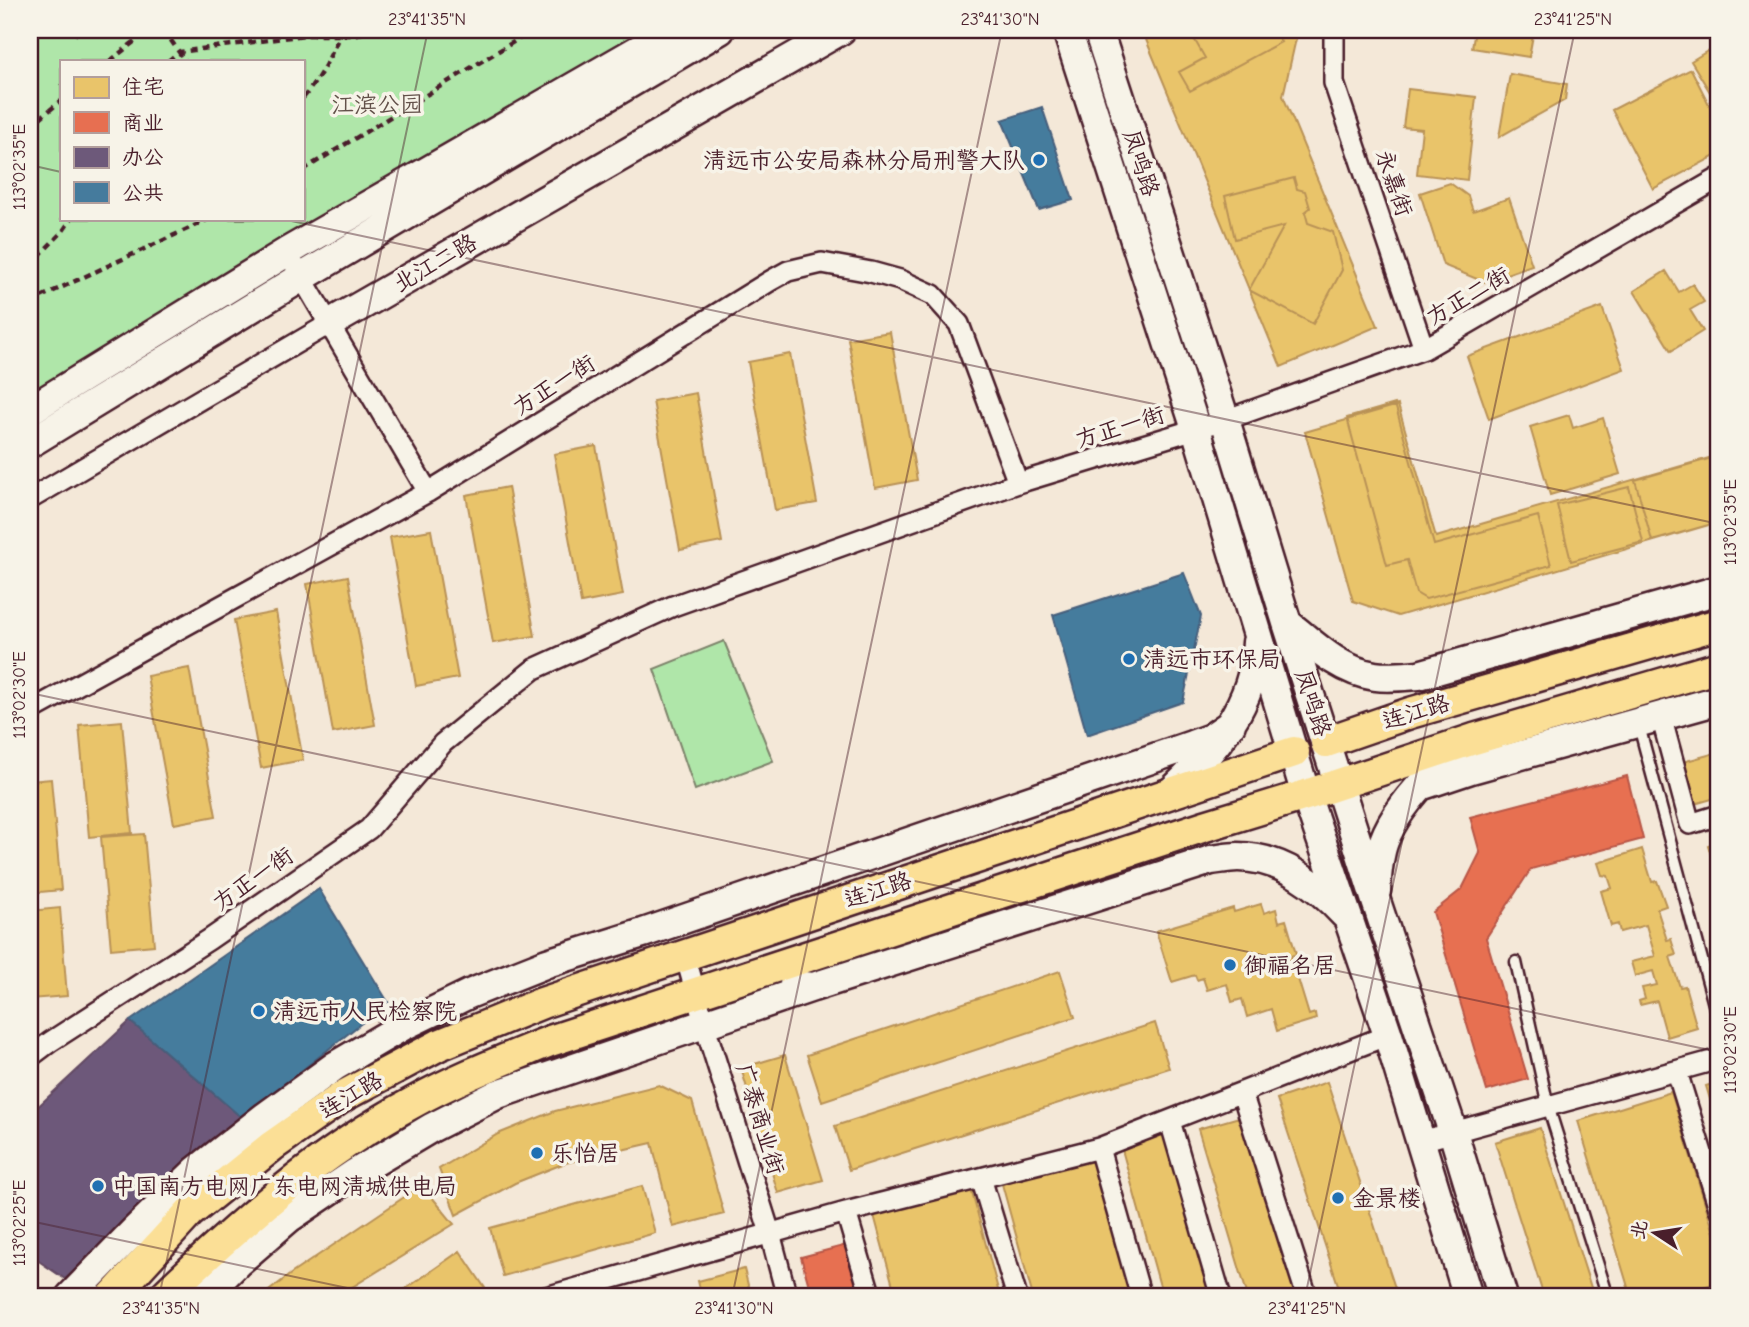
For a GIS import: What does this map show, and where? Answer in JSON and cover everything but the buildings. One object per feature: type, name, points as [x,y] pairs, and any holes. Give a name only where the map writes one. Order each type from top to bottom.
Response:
[{"type":"main road","points":[[30,410],[287,252],[673,30]]},
{"type":"main road","points":[[30,443],[720,30]]},
{"type":"main road","name":"北江二路","points":[[329,324],[841,30]]},
{"type":"main road","name":"凤鸣路","points":[[1067,30],[1196,429],[1306,795],[1388,1035],[1468,1297]]},
{"type":"main road","name":"凤鸣路","points":[[1098,30],[1225,420],[1287,623],[1503,1297]]},
{"type":"main road","points":[[1287,623],[1346,668],[1376,676],[1419,675],[1719,590]]},
{"type":"main road","name":"连江路","points":[[112,1297],[190,1212],[272,1146],[345,1095],[439,1045],[503,1018],[1410,713],[1719,624]]},
{"type":"main road","points":[[1171,792],[1215,747],[1231,724],[1245,696],[1256,660],[1257,633]]},
{"type":"main road","name":"连江路","points":[[163,1297],[219,1243],[288,1185],[356,1136],[414,1101],[550,1041],[1474,739],[1719,667]]},
{"type":"main road","points":[[1420,786],[1471,769],[1719,700]]},
{"type":"main road","name":"连江路","points":[[70,1297],[196,1171],[335,1066],[403,1026],[469,994],[547,964],[1179,750],[1211,738],[1231,724]]},
{"type":"main road","points":[[1376,901],[1383,842],[1394,822],[1420,786],[1445,761],[1474,739]]},
{"type":"main road","points":[[203,1297],[289,1218],[354,1174],[431,1128],[498,1094],[813,987],[1178,870],[1225,858],[1262,860],[1288,869],[1314,885],[1349,920]]},
{"type":"main road","points":[[737,981],[813,987]]},
{"type":"street","name":"永嘉街","points":[[1334,30],[1334,83],[1424,349]]},
{"type":"street","name":"方正二街","points":[[1196,429],[1424,349],[1719,178]]},
{"type":"street","points":[[287,252],[428,492]]},
{"type":"street","name":"方正一街","points":[[30,711],[428,492],[770,281],[788,271],[822,263],[900,280],[933,295],[959,324],[1018,483]]},
{"type":"street","name":"北江二路","points":[[30,499],[329,324]]},
{"type":"street","name":"方正一街","points":[[30,1057],[210,939],[369,829],[443,743],[534,669],[673,606],[1018,483],[1196,429]]},
{"type":"street","points":[[1649,719],[1690,824],[1719,815]]},
{"type":"street","name":"广泰商业街","points":[[685,955],[787,1297]]},
{"type":"street","points":[[546,1297],[571,1294],[846,1212],[1099,1148],[1388,1035]]},
{"type":"street","points":[[1421,1141],[1719,1059]]},
{"type":"street","points":[[1676,1072],[1719,1208]]},
{"type":"street","points":[[1242,1093],[1307,1297]]},
{"type":"street","points":[[1170,1121],[1221,1297]]},
{"type":"street","points":[[1099,1148],[1141,1297]]},
{"type":"street","points":[[981,1178],[1017,1297]]},
{"type":"street","points":[[846,1212],[871,1297]]},
{"type":"lane","points":[[1649,719],[1719,1023]]},
{"type":"lane","points":[[1516,962],[1548,1106],[1608,1297]]},
{"type":"path","points":[[111,60],[149,30]]},
{"type":"path","points":[[164,30],[184,60]]},
{"type":"path","points":[[169,60],[179,52],[304,32],[352,35],[379,30]]},
{"type":"path","points":[[304,169],[533,30]]},
{"type":"path","points":[[304,97],[327,63],[340,34]]},
{"type":"path","points":[[30,126],[60,102]]},
{"type":"path","points":[[30,265],[70,220]]},
{"type":"path","points":[[30,302],[207,220]]},
{"type":"green space","name":"江滨公园","points":[[30,30],[71,30],[76,35],[77,30],[654,30],[30,395]]},
{"type":"green space","points":[[724,641],[773,761],[695,790],[654,669]]},
{"type":"place","name":"清远市公安局森林分局刑警大队","points":[[1039,160]]},
{"type":"place","name":"清远市环保局","points":[[1129,659]]},
{"type":"place","name":"御福名居","points":[[1230,965]]},
{"type":"place","name":"清远市人民检察院","points":[[259,1011]]},
{"type":"place","name":"乐怡居","points":[[537,1153]]},
{"type":"place","name":"中国南方电网广东电网清城供电局","points":[[98,1186]]},
{"type":"place","name":"金景楼","points":[[1338,1198]]}]
